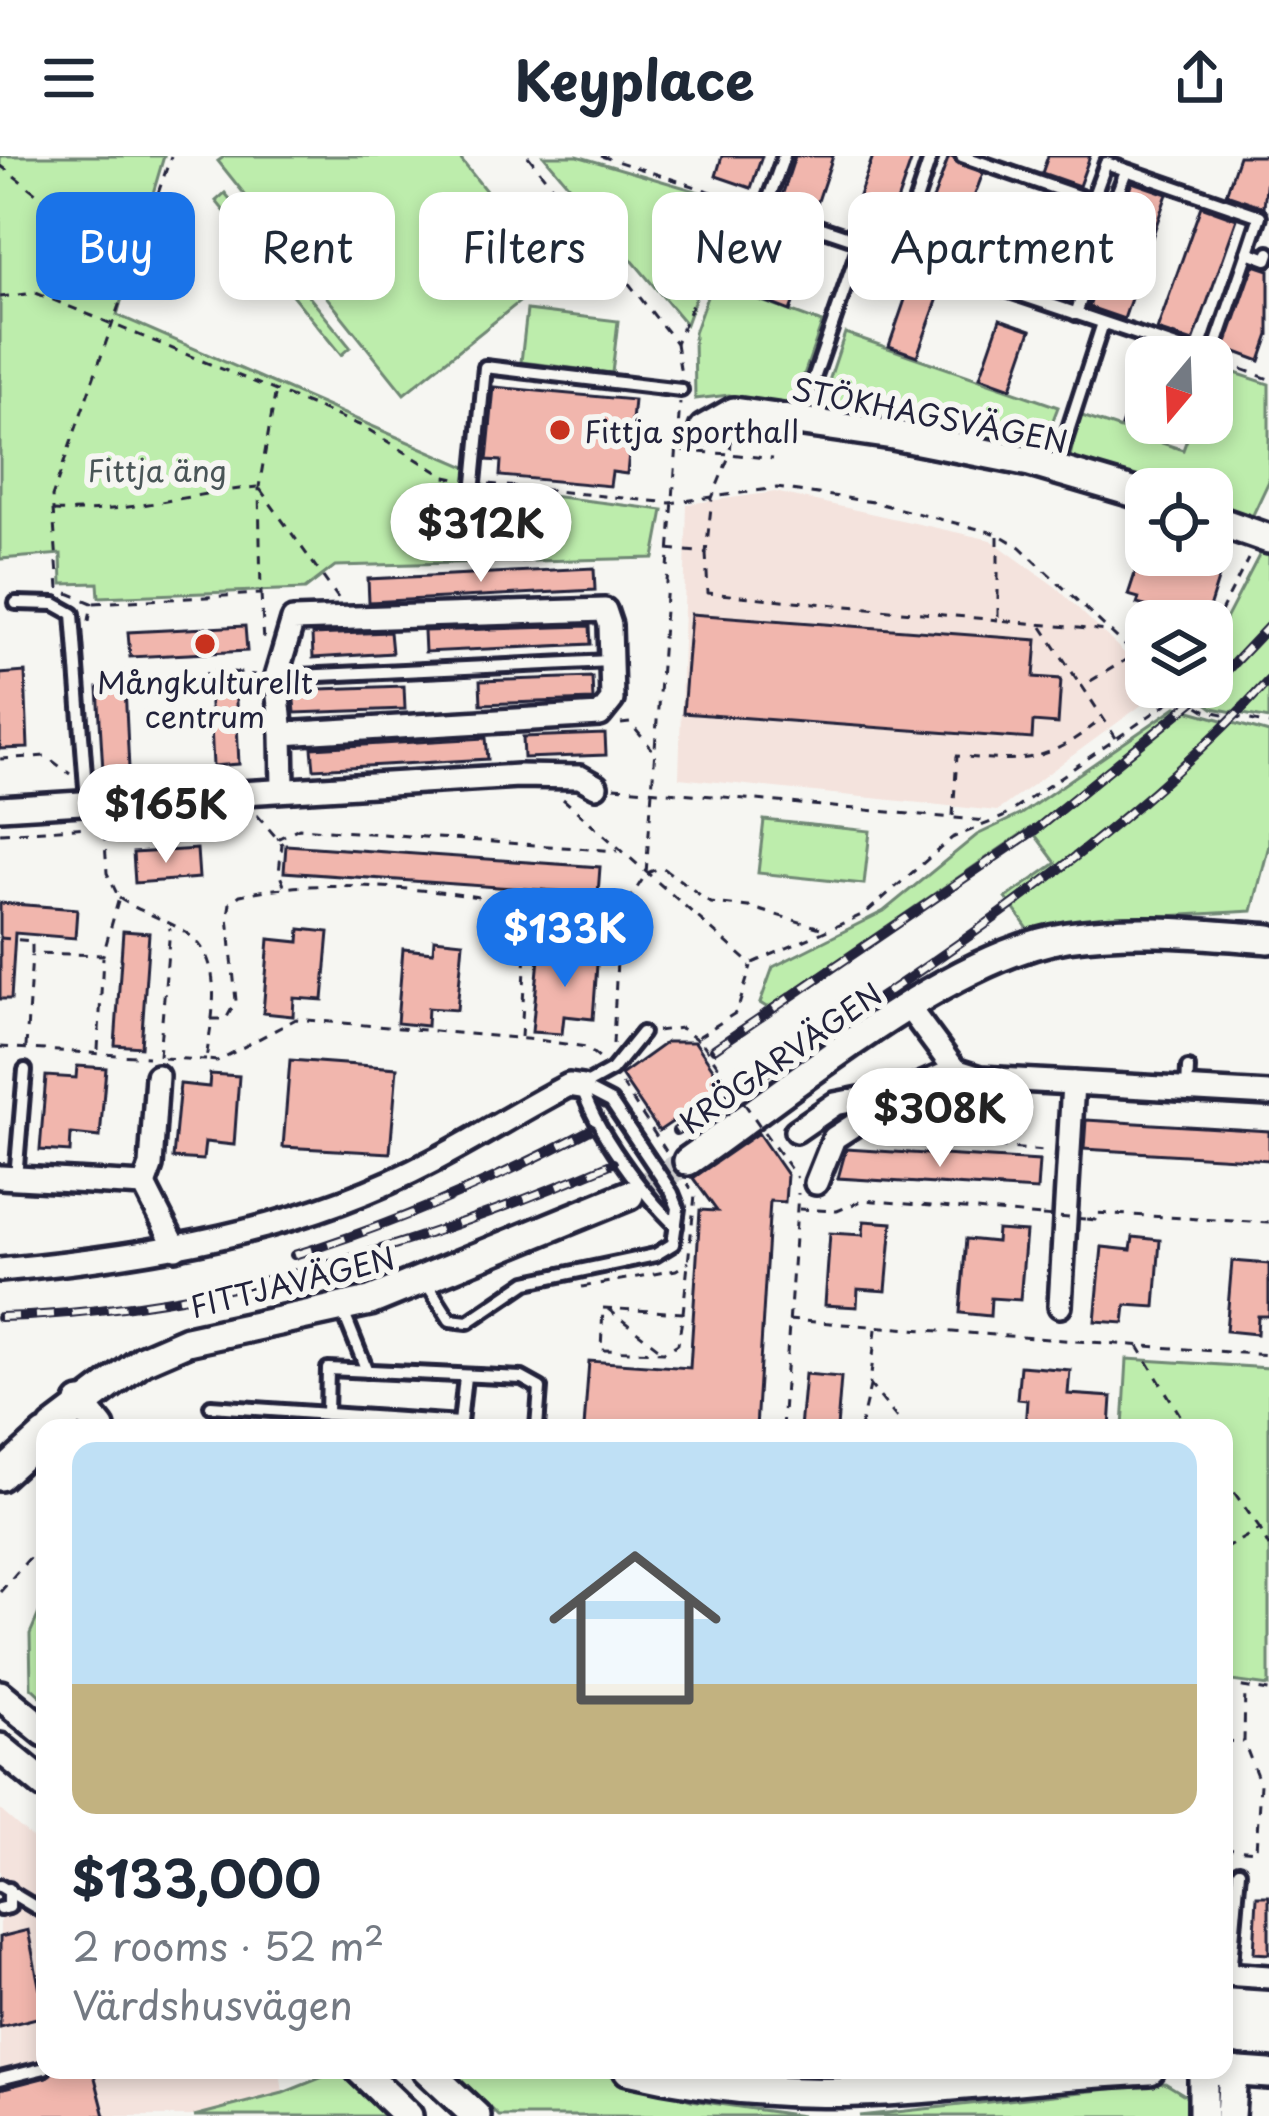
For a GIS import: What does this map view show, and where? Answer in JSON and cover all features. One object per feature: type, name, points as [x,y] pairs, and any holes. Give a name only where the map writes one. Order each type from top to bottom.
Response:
[{"type":"street","name":"STÖKHAGSVÄGEN","points":[[734,412],[937,442],[1125,490]]},
{"type":"street","points":[[704,429],[734,412]]},
{"type":"street","points":[[1233,527],[1264,538]]},
{"type":"street","points":[[282,734],[600,715],[612,700],[610,625],[605,610],[293,620],[276,677],[283,787]]},
{"type":"street","points":[[0,808],[94,809],[283,787],[518,776],[580,777],[596,786]]},
{"type":"street","name":"KRÖGARVÄGEN","points":[[688,1161],[909,1008],[997,958],[1063,938],[1152,930],[1268,930]]},
{"type":"street","name":"KRÖGARVÄGEN","points":[[909,1008],[955,1070]]},
{"type":"street","points":[[158,1067],[151,1166],[145,1185],[176,1248]]},
{"type":"street","points":[[816,1183],[839,1134],[911,1089],[955,1070],[980,1078],[1073,1083],[1188,1078],[1269,1094]]},
{"type":"street","points":[[1060,1306],[1073,1083]]},
{"type":"street","points":[[0,1270],[176,1248],[273,1224],[357,1195],[431,1162],[569,1085],[582,1087]]},
{"type":"street","points":[[796,1131],[835,1104],[911,1089]]},
{"type":"street","points":[[8,1177],[145,1185]]},
{"type":"street","name":"FITTJAVÄGEN","points":[[62,1419],[143,1360],[187,1341],[341,1308],[424,1280],[629,1195]]},
{"type":"street","points":[[80,1403],[93,1419]]},
{"type":"street","points":[[0,1476],[36,1443]]},
{"type":"street","points":[[0,1695],[36,1725]]},
{"type":"street","points":[[0,1748],[36,1778]]},
{"type":"street","points":[[1233,1974],[1269,1977]]},
{"type":"street","points":[[1233,2071],[1269,2074]]},
{"type":"street","points":[[369,2079],[408,2116]]},
{"type":"street","points":[[437,2079],[476,2116]]},
{"type":"street","points":[[718,2081],[802,2103],[879,2102],[1057,2079]]},
{"type":"street","points":[[1203,2116],[1213,2079]]},
{"type":"street","points":[[1219,2079],[1230,2116]]},
{"type":"lane","points":[[784,156],[765,209],[848,238]]},
{"type":"lane","points":[[919,192],[931,156]]},
{"type":"lane","points":[[962,156],[1066,192]]},
{"type":"lane","points":[[1095,192],[1107,160],[1126,171],[1264,218],[1218,336]]},
{"type":"lane","points":[[1118,192],[1126,171]]},
{"type":"lane","points":[[1248,252],[1267,259],[1269,253]]},
{"type":"lane","points":[[799,422],[848,280]]},
{"type":"lane","points":[[1034,300],[1143,336]]},
{"type":"lane","points":[[1076,314],[1081,300]]},
{"type":"lane","points":[[1056,469],[1103,323]]},
{"type":"lane","points":[[474,483],[485,368],[681,390]]},
{"type":"lane","points":[[16,604],[55,604],[73,614],[86,774],[94,809]]},
{"type":"lane","points":[[276,677],[610,661]]},
{"type":"lane","points":[[582,1087],[612,1070],[642,1034]]},
{"type":"lane","points":[[8,1177],[25,1070]]},
{"type":"lane","points":[[424,1280],[450,1320],[468,1322],[527,1282],[655,1256],[673,1244],[672,1192],[611,1102],[582,1087]]},
{"type":"lane","points":[[582,1087],[588,1108],[651,1202],[676,1226]]},
{"type":"lane","points":[[341,1308],[367,1371]]},
{"type":"lane","points":[[326,1414],[328,1369],[534,1381],[540,1388],[538,1419]]},
{"type":"lane","points":[[465,1377],[466,1419]]},
{"type":"lane","points":[[211,1406],[384,1419]]},
{"type":"lane","points":[[1233,1922],[1239,1870]]},
{"type":"lane","points":[[0,1909],[9,1907],[4,1887]]},
{"type":"lane","points":[[4,1887],[36,1907]]},
{"type":"lane","points":[[0,2079],[36,2070]]},
{"type":"path","points":[[159,192],[171,156]]},
{"type":"path","points":[[528,156],[676,344]]},
{"type":"path","points":[[602,156],[736,199],[676,344],[681,390],[646,874],[620,916],[612,1070]]},
{"type":"path","points":[[0,165],[36,193]]},
{"type":"path","points":[[0,297],[36,293],[364,427],[446,477],[670,503],[778,488],[873,502],[998,534],[1020,548],[1125,645]]},
{"type":"path","points":[[121,300],[58,475],[52,511],[57,588],[92,603],[261,593],[259,487],[276,392]]},
{"type":"path","points":[[1233,366],[1269,379]]},
{"type":"path","points":[[734,412],[730,454],[712,499],[706,553],[708,593],[1109,631]]},
{"type":"path","points":[[675,452],[773,459]]},
{"type":"path","points":[[52,511],[149,509],[186,495],[259,487]]},
{"type":"path","points":[[259,487],[317,575],[341,602],[343,617]]},
{"type":"path","points":[[998,534],[998,620]]},
{"type":"path","points":[[1229,600],[1264,538]]},
{"type":"path","points":[[666,549],[706,553]]},
{"type":"path","points":[[87,637],[92,603]]},
{"type":"path","points":[[1041,625],[1116,738]]},
{"type":"path","points":[[1082,686],[1125,661]]},
{"type":"path","points":[[169,688],[190,689],[211,669],[276,677]]},
{"type":"path","points":[[698,1037],[736,1012],[751,964],[866,914],[952,838],[988,821],[1160,708]]},
{"type":"path","points":[[1201,708],[1269,724]]},
{"type":"path","points":[[953,818],[957,756],[1036,759],[1064,749],[1102,719]]},
{"type":"path","points":[[0,759],[46,756],[72,775],[86,774]]},
{"type":"path","points":[[596,786],[988,821]]},
{"type":"path","points":[[550,788],[751,964]]},
{"type":"path","points":[[250,807],[278,839],[286,890]]},
{"type":"path","points":[[94,809],[104,826],[107,873],[119,898],[190,934],[211,965],[206,1060]]},
{"type":"path","points":[[0,833],[104,826]]},
{"type":"path","points":[[278,839],[298,829],[596,846],[614,854],[621,850]]},
{"type":"path","points":[[646,874],[662,867],[711,903],[827,930]]},
{"type":"path","points":[[211,1019],[226,1019],[236,1001],[230,903],[254,892],[314,886],[530,901],[620,916]]},
{"type":"path","points":[[98,1053],[103,956],[119,898]]},
{"type":"path","points":[[521,1038],[530,901]]},
{"type":"path","points":[[158,1067],[170,925]]},
{"type":"path","points":[[0,938],[32,940],[26,1049]]},
{"type":"path","points":[[32,953],[103,956]]},
{"type":"path","points":[[0,1047],[98,1053],[158,1067],[217,1060],[296,1019],[586,1047],[612,1070]]},
{"type":"path","points":[[642,1034],[681,1028],[698,1037],[799,1180],[782,1419]]},
{"type":"path","points":[[839,1134],[1052,1151]]},
{"type":"path","points":[[797,1208],[837,1211],[864,1200],[1095,1220],[1096,1214],[1269,1223]]},
{"type":"path","points":[[574,1288],[676,1270],[690,1261]]},
{"type":"path","points":[[607,1308],[664,1352]]},
{"type":"path","points":[[607,1308],[683,1313],[677,1344],[664,1352],[601,1350],[607,1308]]},
{"type":"path","points":[[788,1320],[1269,1355]]},
{"type":"path","points":[[862,1419],[876,1328]]},
{"type":"path","points":[[1137,1345],[1182,1419]]},
{"type":"path","points":[[870,1385],[898,1419]]},
{"type":"path","points":[[1233,1491],[1269,1546]]},
{"type":"path","points":[[1233,1544],[1269,1528]]},
{"type":"path","points":[[0,1592],[36,1550]]},
{"type":"path","points":[[1233,1685],[1269,1691]]},
{"type":"path","points":[[1246,1686],[1244,1742],[1260,1784],[1256,1851]]},
{"type":"path","points":[[1233,1741],[1244,1742]]},
{"type":"path","points":[[1260,1784],[1269,1785]]},
{"type":"path","points":[[1233,1850],[1269,1852]]},
{"type":"shaded area","points":[[775,492],[991,540],[1056,587],[1125,654],[1125,708],[1137,708],[997,811],[679,778],[687,504]]},
{"type":"shaded area","points":[[0,1810],[36,1841],[36,2079],[281,2079],[283,2093],[194,2116],[0,2116]]},
{"type":"green space","name":"Fittja äng","points":[[0,156],[164,156],[153,192],[36,192],[36,300],[121,300],[117,315],[466,467],[487,488],[663,510],[654,558],[335,566],[305,589],[99,597],[98,583],[62,584],[61,554],[0,559]]},
{"type":"green space","points":[[225,156],[458,156],[487,192],[419,192],[419,300],[522,300],[404,394],[329,300],[395,300],[395,192],[243,192],[218,161]]},
{"type":"green space","points":[[544,156],[577,156],[699,192],[652,192],[652,284],[628,255],[628,192],[574,192]]},
{"type":"green space","points":[[296,300],[312,300],[350,347],[341,355]]},
{"type":"green space","points":[[666,300],[695,300],[686,324]]},
{"type":"green space","points":[[706,300],[759,300],[822,323],[792,409],[729,395],[695,399],[694,333]]},
{"type":"green space","points":[[527,310],[618,321],[612,373],[521,362]]},
{"type":"green space","points":[[845,333],[1058,407],[1040,454],[824,413],[821,405]]},
{"type":"green space","points":[[1233,372],[1269,384],[1269,481],[1251,519],[1233,513],[1233,468],[1125,468],[1125,479],[1069,462],[1079,415],[1125,430],[1125,444],[1165,444],[1183,450],[1185,444],[1233,444]]},
{"type":"green space","points":[[1264,546],[1269,548],[1269,719],[1213,708],[1233,708],[1233,606]]},
{"type":"green space","points":[[1175,708],[1269,733],[1269,845],[1252,911],[1062,922],[1031,933],[1006,898],[1056,863],[1030,828],[768,1008],[760,1003],[773,967],[884,911],[977,835],[1021,814]]},
{"type":"green space","points":[[764,820],[870,831],[864,884],[758,873]]},
{"type":"green space","points":[[1127,1359],[1269,1368],[1269,1686],[1233,1681],[1233,1419],[1124,1419]]},
{"type":"green space","points":[[36,1620],[36,1692],[31,1687],[30,1634]]},
{"type":"green space","points":[[318,2079],[351,2079],[394,2116],[194,2116]]},
{"type":"green space","points":[[461,2079],[624,2079],[691,2100],[802,2116],[499,2116]]},
{"type":"green space","points":[[1165,2083],[1188,2097],[1193,2116],[859,2116]]},
{"type":"building","points":[[722,156],[762,156],[751,188],[716,176]]},
{"type":"building","points":[[795,156],[833,156],[821,192],[783,192]]},
{"type":"building","points":[[873,156],[913,156],[900,192],[860,192]]},
{"type":"building","points":[[949,156],[983,173],[976,192],[936,192]]},
{"type":"building","points":[[1048,156],[1090,156],[1079,186],[1042,173]]},
{"type":"building","points":[[1239,156],[1269,156],[1264,207],[1226,194]]},
{"type":"building","points":[[1132,182],[1167,194],[1156,226],[1156,192],[1129,192]]},
{"type":"building","points":[[1201,206],[1237,219],[1195,336],[1157,330]]},
{"type":"building","points":[[1254,265],[1269,270],[1269,335],[1260,361],[1233,351],[1233,336],[1229,336]]},
{"type":"building","points":[[764,300],[794,300],[790,311]]},
{"type":"building","points":[[905,300],[937,300],[917,356],[889,346]]},
{"type":"building","points":[[1091,300],[1131,300],[1124,319],[1089,307]]},
{"type":"building","points":[[1000,319],[1031,330],[1011,388],[980,377]]},
{"type":"building","name":"Fittja sporthall","points":[[494,387],[634,400],[627,474],[612,472],[610,486],[500,476],[501,461],[487,460]]},
{"type":"building","points":[[594,568],[595,590],[369,602],[368,579]]},
{"type":"building","points":[[1134,576],[1219,576],[1212,600],[1138,600],[1128,595]]},
{"type":"building","points":[[691,614],[1037,640],[1034,677],[1061,679],[1058,724],[1033,722],[1032,739],[683,713]]},
{"type":"building","name":"Mångkulturellt centrum","points":[[245,626],[247,651],[130,657],[128,632]]},
{"type":"building","points":[[590,626],[591,644],[425,652],[424,631]]},
{"type":"building","points":[[390,632],[392,653],[313,658],[312,635]]},
{"type":"building","points":[[25,672],[28,748],[0,749],[0,674]]},
{"type":"building","points":[[592,677],[593,700],[481,704],[480,681]]},
{"type":"building","points":[[235,682],[239,764],[213,766],[209,684]]},
{"type":"building","points":[[404,686],[405,709],[295,713],[293,690]]},
{"type":"building","points":[[125,687],[129,769],[103,770],[98,688]]},
{"type":"building","points":[[605,734],[606,755],[524,758],[523,737]]},
{"type":"building","points":[[486,738],[488,759],[314,769],[312,748]]},
{"type":"building","points":[[286,845],[600,867],[598,894],[284,872]]},
{"type":"building","points":[[197,849],[199,878],[135,883],[133,853]]},
{"type":"building","points":[[0,903],[77,909],[75,938],[15,933],[11,999],[0,999]]},
{"type":"building","points":[[300,929],[329,932],[323,1000],[294,998],[293,1016],[263,1013],[269,939],[299,942]]},
{"type":"building","points":[[123,931],[149,933],[141,1047],[115,1045]]},
{"type":"building","points":[[434,939],[463,942],[457,1010],[428,1008],[427,1026],[397,1023],[403,949],[433,952]]},
{"type":"building","points":[[570,948],[598,951],[593,1019],[564,1016],[562,1034],[532,1032],[539,958],[568,961]]},
{"type":"building","points":[[667,1042],[695,1042],[725,1086],[659,1131],[621,1075]]},
{"type":"building","points":[[290,1060],[397,1068],[390,1153],[283,1147]]},
{"type":"building","points":[[77,1066],[106,1068],[100,1137],[71,1134],[70,1152],[40,1150],[46,1076],[76,1078]]},
{"type":"building","points":[[210,1074],[239,1076],[234,1145],[205,1142],[203,1160],[173,1158],[180,1084],[209,1087]]},
{"type":"building","points":[[1086,1120],[1269,1131],[1269,1160],[1084,1149]]},
{"type":"building","points":[[758,1133],[787,1175],[785,1202],[770,1201],[757,1419],[585,1419],[589,1361],[690,1368],[700,1210],[717,1211],[693,1178]]},
{"type":"building","points":[[846,1149],[1039,1161],[1037,1190],[838,1178]]},
{"type":"building","points":[[864,1221],[892,1223],[886,1291],[858,1289],[857,1307],[825,1305],[830,1233],[863,1235]]},
{"type":"building","points":[[997,1230],[1026,1232],[1020,1300],[991,1298],[990,1316],[960,1313],[966,1239],[996,1242]]},
{"type":"building","points":[[1133,1237],[1160,1240],[1155,1307],[1126,1305],[1124,1323],[1095,1321],[1102,1247],[1131,1250]]},
{"type":"building","points":[[1232,1261],[1269,1264],[1269,1316],[1258,1316],[1257,1334],[1226,1331]]},
{"type":"building","points":[[1020,1366],[1070,1370],[1068,1394],[1112,1397],[1111,1419],[1026,1419],[1027,1400],[1017,1399]]},
{"type":"building","points":[[805,1374],[841,1377],[838,1419],[801,1419]]},
{"type":"building","points":[[1257,1896],[1269,1896],[1269,1954],[1254,1953]]},
{"type":"building","points":[[28,1930],[36,1970],[36,2018],[0,2027],[0,1937]]},
{"type":"building","points":[[39,2079],[95,2079],[105,2116],[0,2116],[0,2089]]},
{"type":"tunnel","points":[[629,1195],[688,1161]]},
{"type":"railway","points":[[1233,664],[1269,626]]},
{"type":"railway","points":[[676,1131],[910,978],[1062,867],[1204,746],[1269,680]]},
{"type":"railway","points":[[714,1049],[1035,830],[1185,708]]},
{"type":"railway","points":[[294,1255],[446,1199],[592,1129]]},
{"type":"railway","points":[[0,1317],[158,1302],[314,1268],[466,1221],[613,1163]]},
{"type":"place","name":"Fittja sporthall","points":[[560,430]]},
{"type":"place","name":"Mångkulturellt centrum","points":[[205,644]]}]
